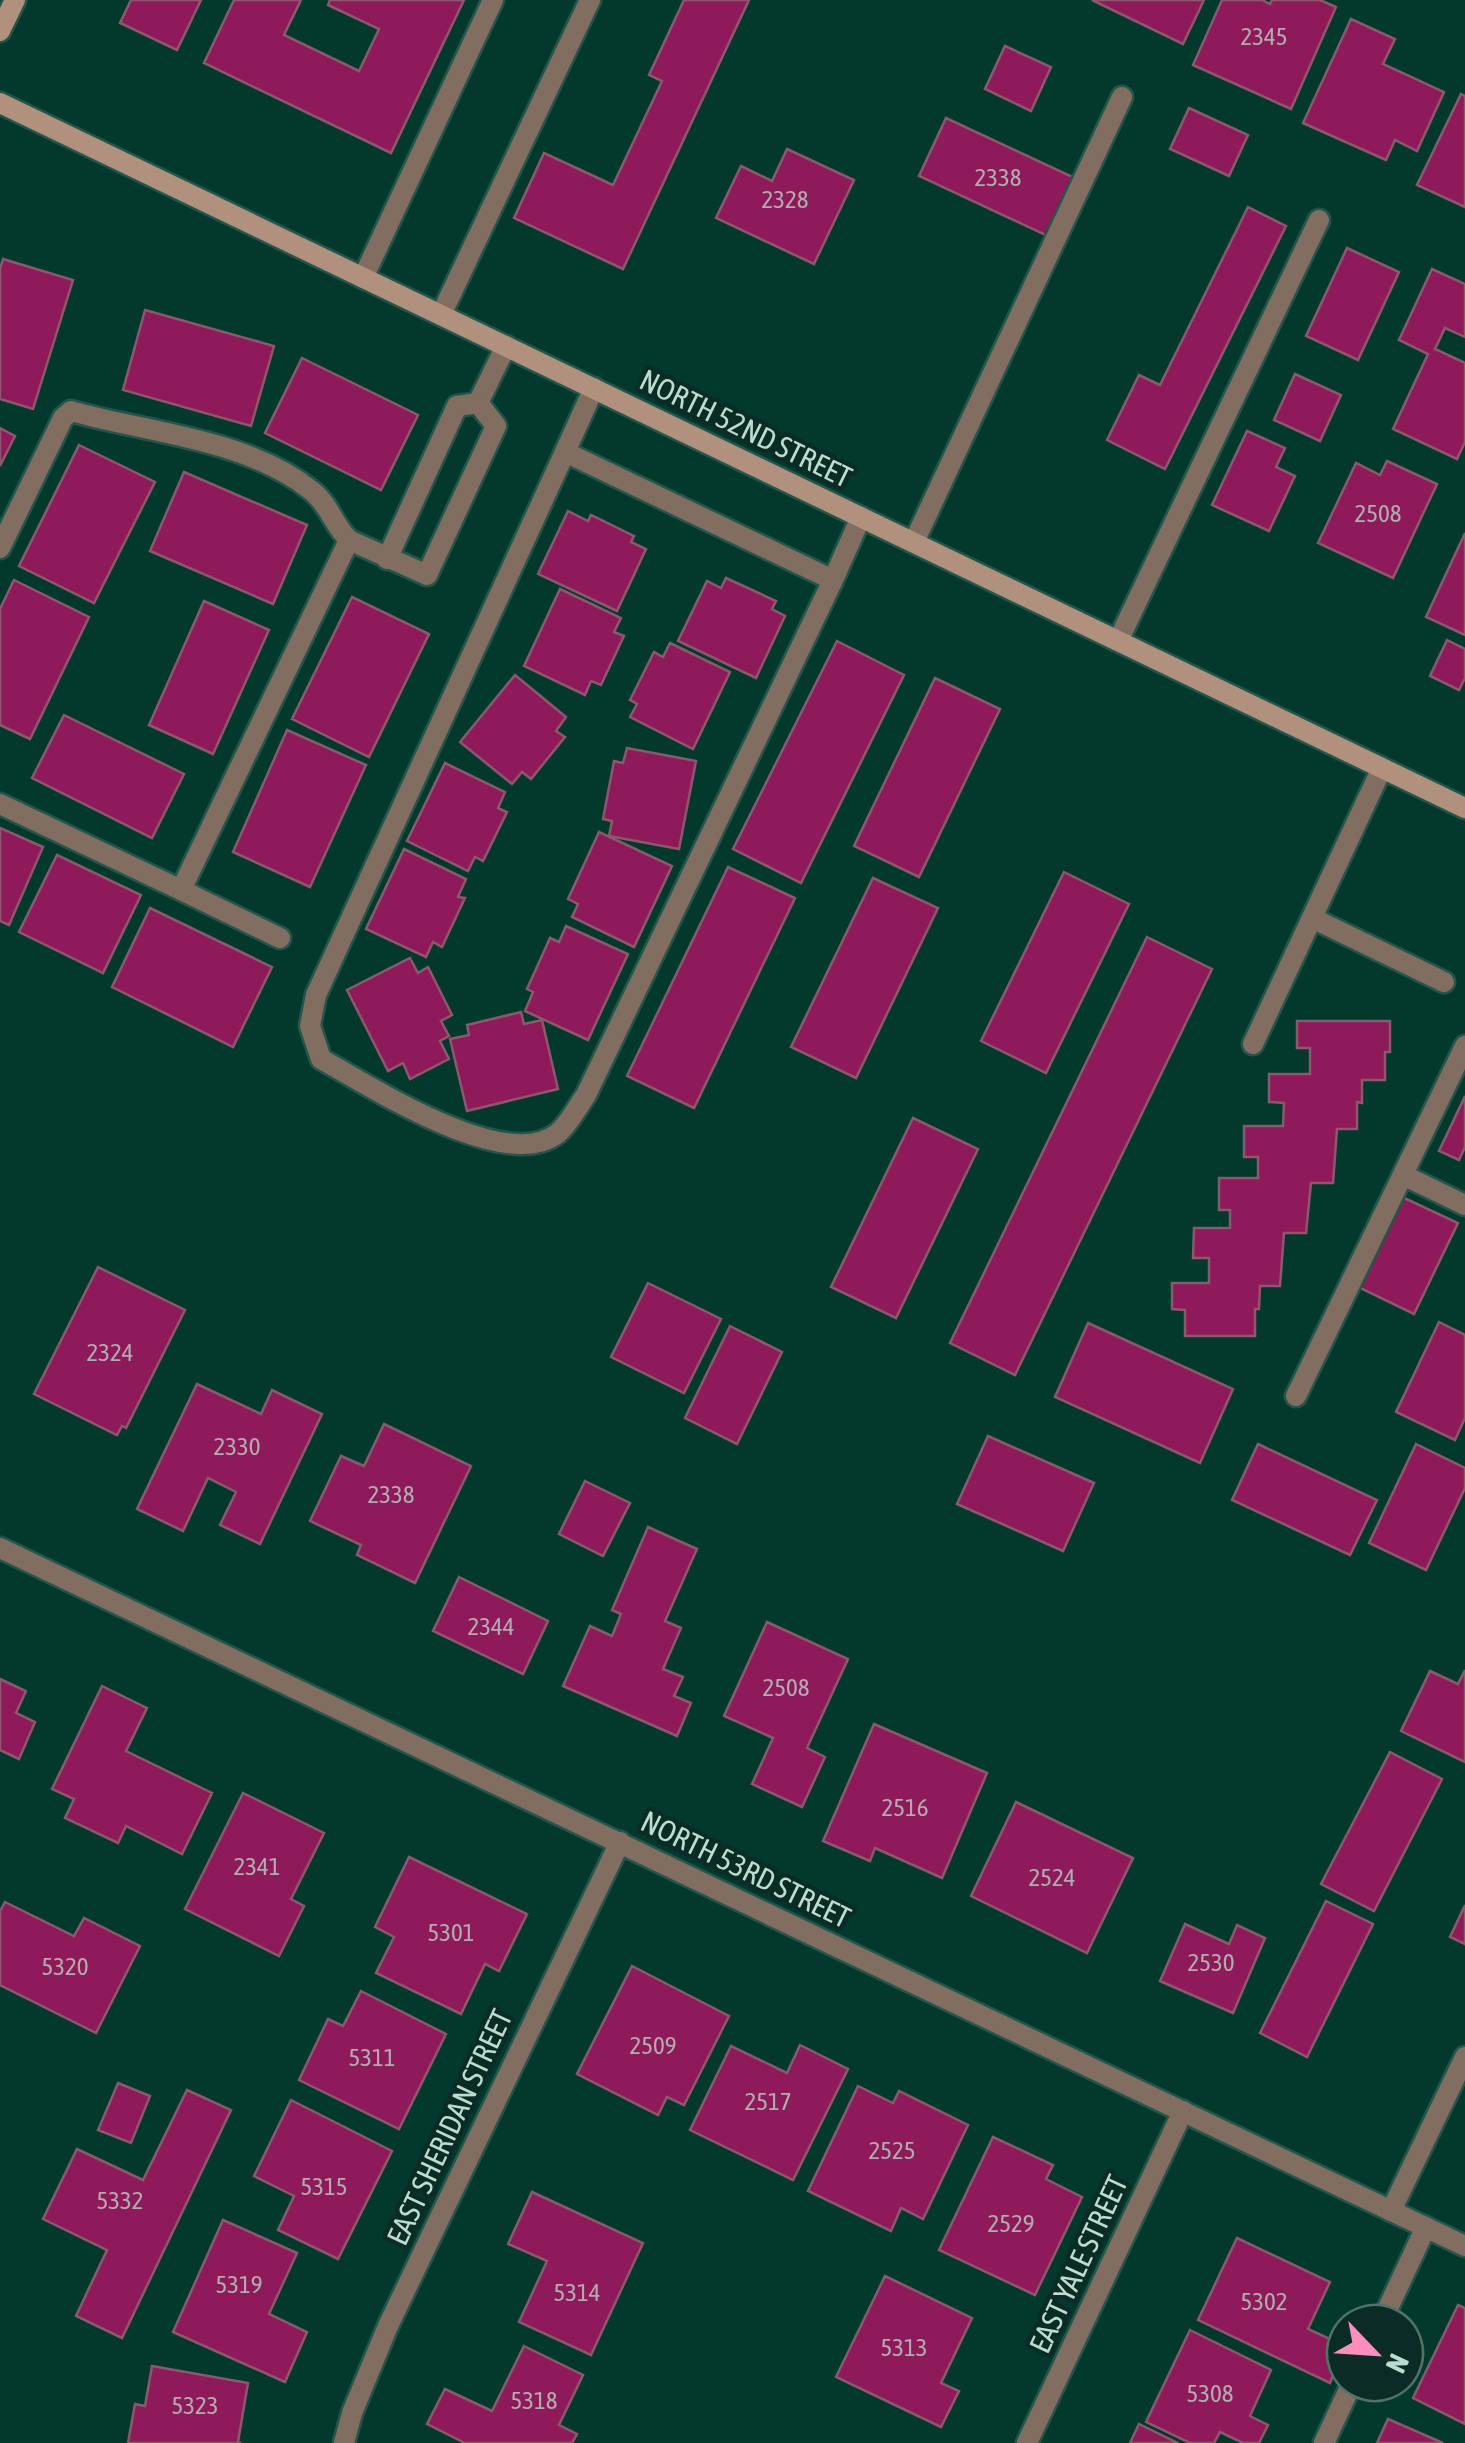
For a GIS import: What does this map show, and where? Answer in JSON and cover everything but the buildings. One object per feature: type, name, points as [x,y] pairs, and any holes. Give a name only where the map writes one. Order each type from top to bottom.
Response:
[{"type":"main road","points":[[0,31],[15,0]]},
{"type":"main road","name":"NORTH 52ND STREET","points":[[0,104],[1465,808]]},
{"type":"street","points":[[363,278],[493,0]]},
{"type":"street","points":[[442,315],[590,0]]},
{"type":"street","points":[[914,542],[1122,97]]},
{"type":"street","points":[[1118,641],[1319,220]]},
{"type":"street","points":[[478,403],[506,346]]},
{"type":"street","points":[[594,388],[316,995],[310,1026],[321,1059],[448,1128],[495,1141],[532,1145],[558,1133],[586,1095],[862,517]]},
{"type":"street","points":[[387,559],[456,406],[478,403]]},
{"type":"street","points":[[0,548],[63,418],[71,411],[241,453],[315,492],[340,532],[350,540],[427,575],[496,426],[478,403]]},
{"type":"street","points":[[565,452],[833,580]]},
{"type":"street","points":[[181,890],[350,540]]},
{"type":"street","points":[[1253,1044],[1382,768]]},
{"type":"street","points":[[0,804],[280,938]]},
{"type":"street","points":[[1312,918],[1444,982]]},
{"type":"street","points":[[1296,1396],[1465,1046]]},
{"type":"street","points":[[1403,1175],[1465,1205]]},
{"type":"street","name":"NORTH 53RD STREET","points":[[0,1548],[1465,2246]]},
{"type":"street","name":"EAST SHERIDAN STREET","points":[[344,2443],[352,2413],[388,2326],[620,1842]]},
{"type":"street","points":[[1392,2211],[1465,2056]]},
{"type":"street","name":"EAST YALE STREET","points":[[1027,2443],[1183,2111]]},
{"type":"street","points":[[1390,2303],[1426,2227]]},
{"type":"street","points":[[1324,2443],[1343,2403]]}]
